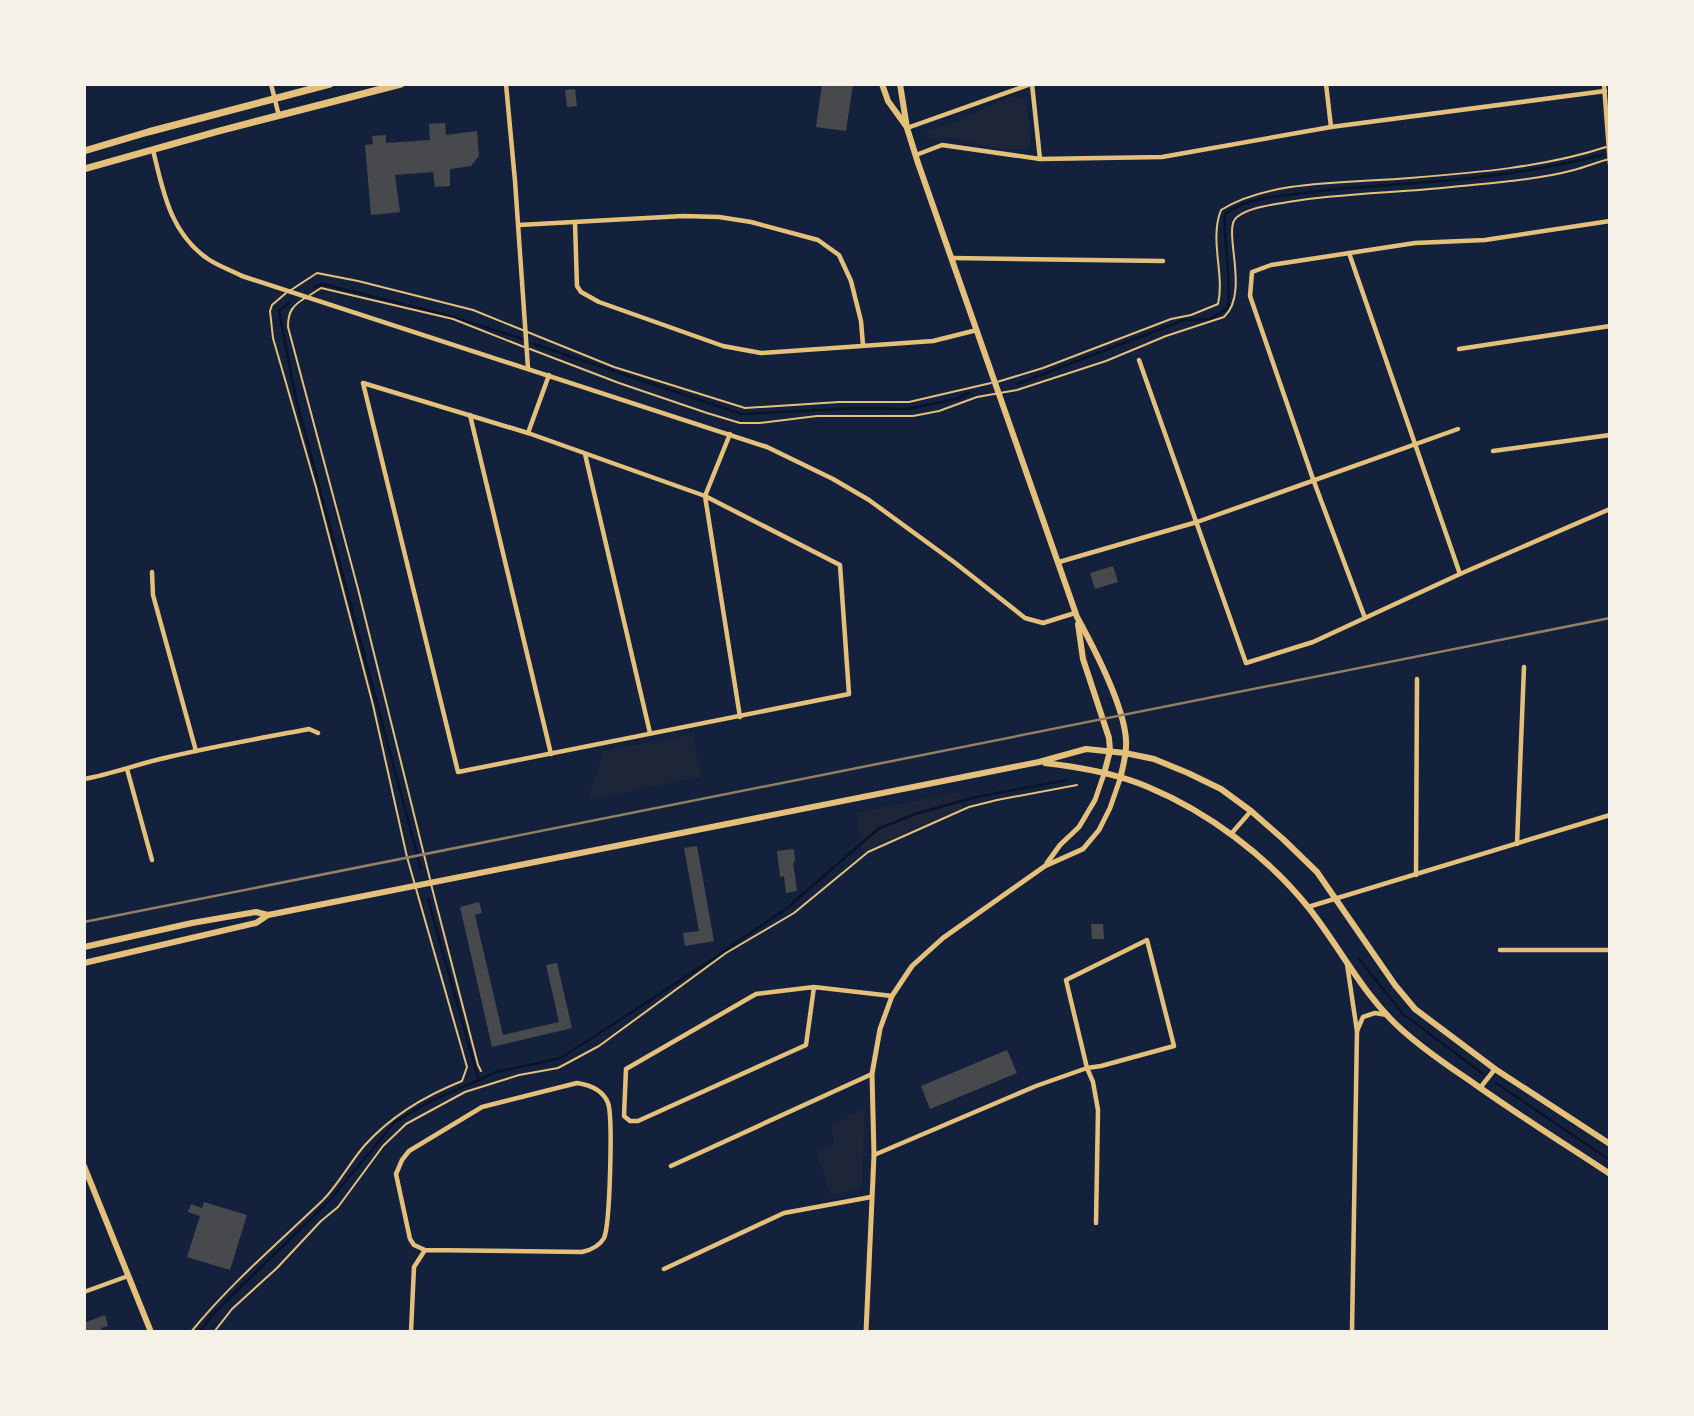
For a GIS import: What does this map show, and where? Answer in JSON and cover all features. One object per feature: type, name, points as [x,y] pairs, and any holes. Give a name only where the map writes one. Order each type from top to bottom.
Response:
[{"type":"main road","points":[[84,151],[330,84]]},
{"type":"main road","points":[[84,169],[401,84]]},
{"type":"main road","points":[[882,84],[888,101],[907,128]]},
{"type":"main road","points":[[900,84],[907,128],[995,382],[1077,615],[1098,655],[1120,716],[1127,743],[1121,779]]},
{"type":"main road","points":[[1077,615],[1083,659],[1104,719],[1110,751],[1104,774]]},
{"type":"main road","points":[[84,963],[256,923],[268,915],[1040,762],[1086,749],[1110,751],[1154,759],[1188,772],[1221,789],[1251,811],[1317,872],[1395,985],[1415,1009],[1495,1069],[1610,1144]]},
{"type":"main road","points":[[1040,762],[1080,767],[1146,786],[1204,815],[1262,860],[1308,907],[1347,964],[1387,1015],[1424,1049],[1610,1174]]},
{"type":"main road","points":[[84,947],[192,923],[256,912],[268,915]]},
{"type":"main road","points":[[84,1166],[151,1332]]},
{"type":"street","points":[[271,84],[279,116]]},
{"type":"street","points":[[506,84],[528,368]]},
{"type":"street","points":[[907,128],[1032,84],[1041,159]]},
{"type":"street","points":[[1326,84],[1331,127]]},
{"type":"street","points":[[1604,84],[1610,160]]},
{"type":"street","points":[[916,155],[942,145],[1041,159],[1162,157],[1331,127],[1605,91]]},
{"type":"street","points":[[153,150],[168,211],[183,235],[195,249],[210,260],[242,276],[730,434],[802,463],[869,500],[1025,618],[1043,623],[1077,615]]},
{"type":"street","points":[[519,225],[683,216],[719,217],[751,222],[818,240],[839,255],[850,281],[861,321],[863,345]]},
{"type":"street","points":[[1365,618],[1313,479],[1250,296],[1252,272],[1260,267],[1415,243],[1485,240],[1610,221]]},
{"type":"street","points":[[575,223],[578,286],[581,292],[599,303],[723,346],[761,353],[933,341],[978,330]]},
{"type":"street","points":[[1349,253],[1460,574]]},
{"type":"street","points":[[952,258],[1163,261]]},
{"type":"street","points":[[1458,349],[1610,326]]},
{"type":"street","points":[[1139,360],[1246,663],[1313,642],[1610,509]]},
{"type":"street","points":[[528,433],[549,375]]},
{"type":"street","points":[[363,383],[470,414],[705,496],[840,565],[849,694],[458,772],[363,383]]},
{"type":"street","points":[[470,414],[551,754]]},
{"type":"street","points":[[1059,562],[1197,522],[1458,429]]},
{"type":"street","points":[[730,434],[705,496],[740,717]]},
{"type":"street","points":[[1493,451],[1610,435]]},
{"type":"street","points":[[585,453],[650,733]]},
{"type":"street","points":[[152,572],[153,595],[196,751]]},
{"type":"street","points":[[1517,844],[1524,667]]},
{"type":"street","points":[[1416,875],[1417,679]]},
{"type":"street","points":[[84,779],[196,751],[309,729],[318,733]]},
{"type":"street","points":[[127,769],[152,860]]},
{"type":"street","points":[[1045,866],[1060,845],[1079,827],[1095,800],[1104,774]]},
{"type":"street","points":[[866,1332],[874,1155],[872,1073],[880,1029],[892,996],[912,966],[943,937],[1045,866],[1083,849],[1099,830],[1121,779]]},
{"type":"street","points":[[1230,835],[1251,811]]},
{"type":"street","points":[[1308,907],[1610,815]]},
{"type":"street","points":[[874,1155],[1036,1086],[1087,1068],[1174,1046],[1147,940],[1066,980],[1087,1068],[1093,1082],[1098,1110],[1096,1223]]},
{"type":"street","points":[[1500,950],[1610,950]]},
{"type":"street","points":[[1347,964],[1357,1031],[1352,1332]]},
{"type":"street","points":[[814,987],[806,1045],[638,1121],[630,1121],[624,1116],[626,1069],[756,993],[814,987],[892,996]]},
{"type":"street","points":[[1357,1031],[1363,1017],[1375,1013],[1387,1015]]},
{"type":"street","points":[[1480,1088],[1495,1069]]},
{"type":"street","points":[[671,1166],[872,1073]]},
{"type":"street","points":[[577,1083],[586,1084],[602,1094],[608,1102],[610,1133],[608,1219],[605,1236],[600,1243],[582,1252],[425,1250],[414,1245],[410,1239],[396,1182],[398,1166],[409,1151],[492,1103],[577,1083]]},
{"type":"street","points":[[664,1269],[784,1213],[871,1197]]},
{"type":"street","points":[[411,1332],[414,1267],[425,1250]]},
{"type":"street","points":[[84,1292],[128,1276]]},
{"type":"lane","points":[[191,1332],[290,1229],[325,1198],[365,1144],[407,1108],[462,1080],[467,1067],[407,857],[376,719],[316,486],[273,338],[270,312],[272,305],[317,273],[473,310],[614,366],[745,408],[839,402],[909,402],[1043,368],[1218,304],[1220,284],[1217,267],[1217,220],[1221,210],[1247,198],[1328,183],[1410,178],[1550,161],[1609,145]]},
{"type":"lane","points":[[481,1071],[430,883],[358,589],[288,327],[288,314],[295,304],[321,288],[453,319],[619,383],[740,423],[817,416],[912,416],[939,411],[976,397],[1017,390],[1224,317],[1232,311],[1235,290],[1236,256],[1230,234],[1232,222],[1237,217],[1265,206],[1323,197],[1492,183],[1574,170],[1610,160]]},
{"type":"path","points":[[214,1332],[232,1309],[338,1207],[383,1146],[407,1124],[465,1092],[519,1075],[558,1068],[599,1046],[726,954],[794,913],[868,852],[969,807],[1077,785]]},
{"type":"shaded area","points":[[1017,95],[1026,101],[1031,142],[1024,149],[1000,149],[948,137],[931,139],[926,135],[930,129],[952,123]]},
{"type":"shaded area","points":[[693,734],[701,777],[588,800],[604,751]]},
{"type":"shaded area","points":[[959,792],[963,808],[864,851],[856,813]]},
{"type":"shaded area","points":[[865,1108],[862,1185],[856,1190],[831,1195],[817,1152],[834,1143],[831,1126]]},
{"type":"building","points":[[822,84],[853,84],[846,131],[816,127]]},
{"type":"building","points":[[575,89],[577,106],[567,107],[565,90]]},
{"type":"building","points":[[445,123],[446,135],[477,131],[479,156],[471,166],[450,169],[450,186],[435,187],[433,172],[395,175],[400,212],[371,215],[365,145],[373,144],[372,136],[386,135],[386,143],[430,140],[429,124]]},
{"type":"building","points":[[1113,566],[1118,582],[1095,589],[1090,573]]},
{"type":"building","points":[[697,846],[714,941],[685,946],[683,933],[699,931],[684,848]]},
{"type":"building","points":[[794,849],[797,891],[786,893],[784,876],[780,877],[777,851]]},
{"type":"building","points":[[479,902],[482,913],[475,915],[503,1035],[559,1022],[546,965],[557,963],[572,1028],[492,1047],[460,907]]},
{"type":"building","points":[[1091,924],[1103,924],[1104,939],[1092,939]]},
{"type":"building","points":[[1007,1050],[1017,1073],[930,1109],[921,1086]]},
{"type":"building","points":[[204,1202],[247,1215],[230,1270],[187,1257],[200,1216],[188,1212],[191,1204],[202,1208]]},
{"type":"building","points":[[105,1315],[108,1326],[101,1328],[103,1332],[84,1332],[84,1323]]},
{"type":"waterway","points":[[1017,384],[1184,320],[1210,319],[1228,308],[1225,214],[1241,205],[1268,198],[1314,192],[1504,174],[1602,155]]},
{"type":"waterway","points":[[314,287],[323,284],[443,314],[523,339]]},
{"type":"waterway","points":[[289,303],[279,311],[296,399],[421,869]]},
{"type":"waterway","points":[[534,344],[741,414],[860,408],[907,409],[956,399],[969,393]]},
{"type":"waterway","points":[[200,1332],[212,1315],[330,1200],[395,1122],[429,1102],[496,1072],[561,1058],[787,908],[878,829],[915,814],[976,797],[1067,780]]},
{"type":"waterway","points":[[428,899],[478,1078]]},
{"type":"waterway","points":[[1359,959],[1403,1014],[1482,1073]]},
{"type":"waterway","points":[[1496,1083],[1610,1160]]},
{"type":"railway","points":[[84,922],[1610,618]]}]
